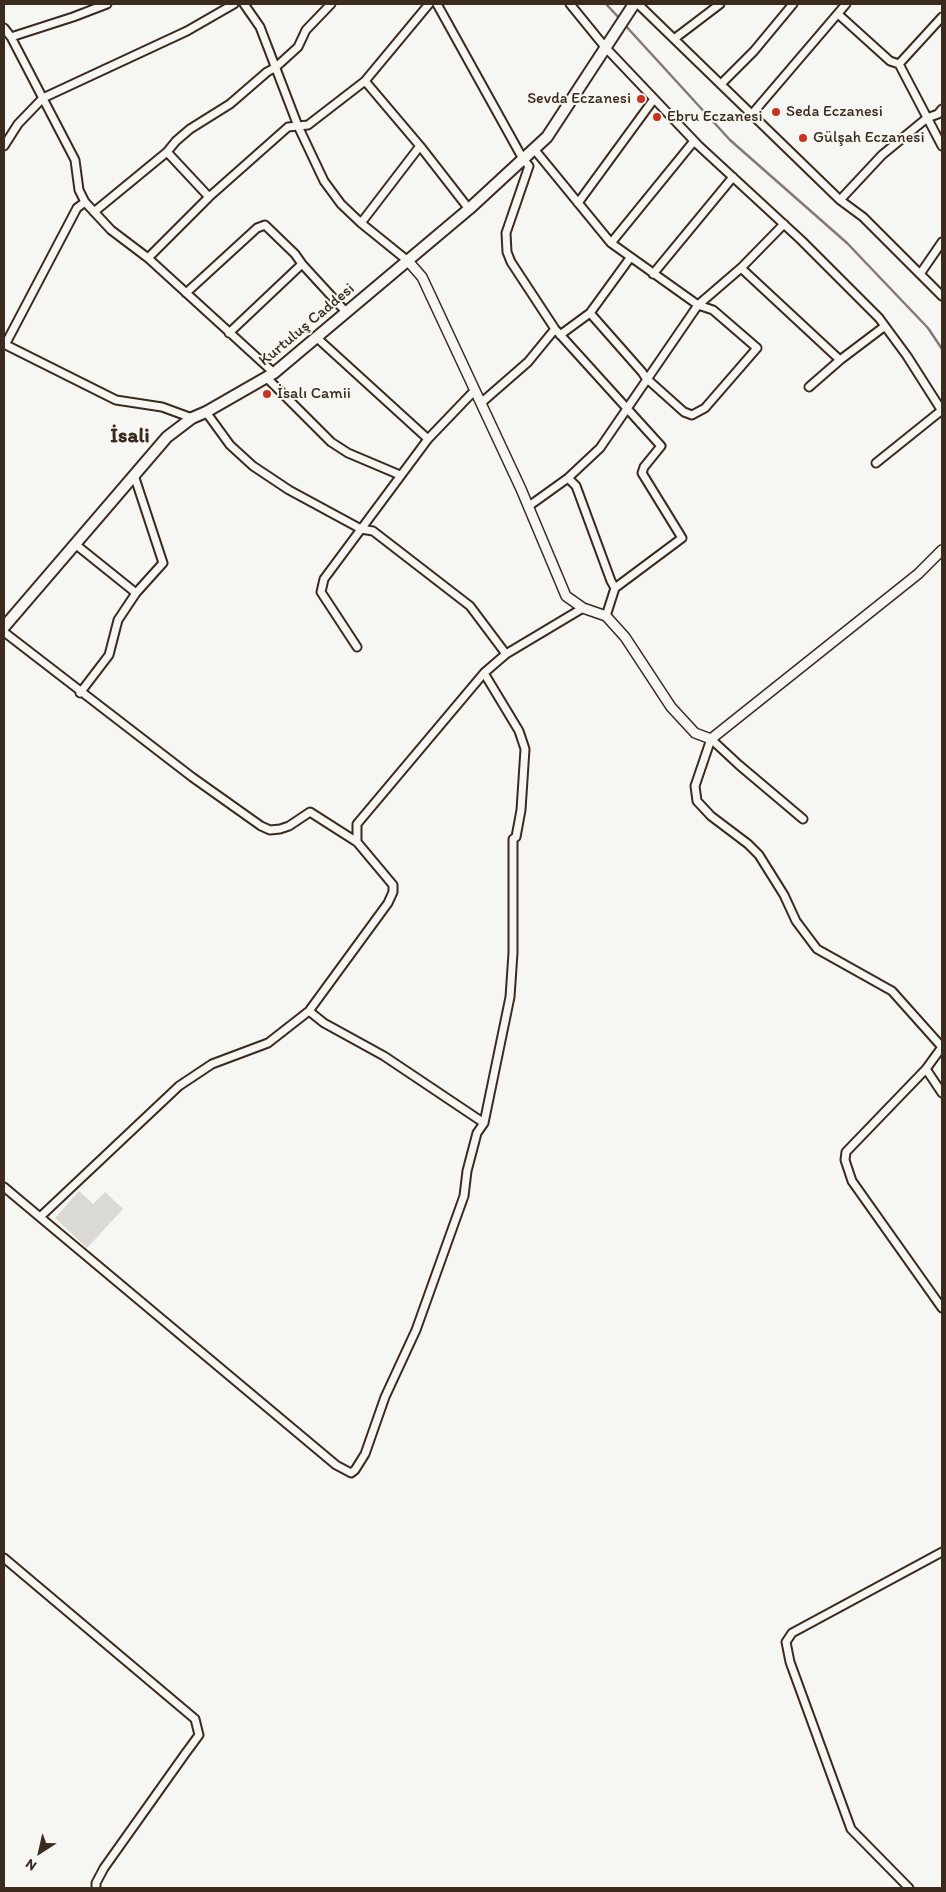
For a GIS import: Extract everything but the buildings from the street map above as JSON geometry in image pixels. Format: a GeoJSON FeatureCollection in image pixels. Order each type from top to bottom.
{"type":"FeatureCollection","features":[{"type":"Feature","properties":{"kind":"main road","name":"Kurtuluş Caddesi"},"geometry":{"type":"LineString","coordinates":[[4,627],[167,437],[192,418],[270,376],[469,209],[547,137],[634,6]]}},
{"type":"Feature","properties":{"kind":"street"},"geometry":{"type":"LineString","coordinates":[[11,37],[107,4]]}},
{"type":"Feature","properties":{"kind":"street"},"geometry":{"type":"LineString","coordinates":[[4,146],[18,124],[43,98],[187,31],[234,4]]}},
{"type":"Feature","properties":{"kind":"street"},"geometry":{"type":"LineString","coordinates":[[244,4],[260,27],[298,126],[324,180],[340,204],[408,261],[422,277],[529,506],[566,596],[583,608],[606,616],[625,638],[671,707],[696,733],[711,739],[804,819]]}},
{"type":"Feature","properties":{"kind":"street"},"geometry":{"type":"LineString","coordinates":[[94,212],[167,152],[190,129],[230,104],[267,72],[276,67],[298,47],[306,30],[331,4]]}},
{"type":"Feature","properties":{"kind":"street"},"geometry":{"type":"LineString","coordinates":[[148,258],[209,197],[288,127],[308,125],[365,81],[428,4]]}},
{"type":"Feature","properties":{"kind":"street"},"geometry":{"type":"LineString","coordinates":[[437,4],[523,159],[529,166],[506,233],[507,252],[511,262],[555,329],[661,446],[644,466],[642,474],[682,538],[615,588],[606,616]]}},
{"type":"Feature","properties":{"kind":"street"},"geometry":{"type":"LineString","coordinates":[[570,4],[605,47],[694,140],[784,224],[872,311],[885,326],[942,410],[876,463]]}},
{"type":"Feature","properties":{"kind":"street"},"geometry":{"type":"LineString","coordinates":[[674,39],[720,4]]}},
{"type":"Feature","properties":{"kind":"street"},"geometry":{"type":"LineString","coordinates":[[721,84],[754,51],[793,4]]}},
{"type":"Feature","properties":{"kind":"street"},"geometry":{"type":"LineString","coordinates":[[752,114],[846,4]]}},
{"type":"Feature","properties":{"kind":"street"},"geometry":{"type":"LineString","coordinates":[[634,6],[674,39],[942,296]]}},
{"type":"Feature","properties":{"kind":"street"},"geometry":{"type":"LineString","coordinates":[[838,14],[890,61],[899,64],[942,146]]}},
{"type":"Feature","properties":{"kind":"street"},"geometry":{"type":"LineString","coordinates":[[899,64],[942,18]]}},
{"type":"Feature","properties":{"kind":"street"},"geometry":{"type":"LineString","coordinates":[[4,28],[11,37],[75,160],[79,190],[85,202],[112,230],[148,258],[230,333],[331,442],[348,453],[400,475]]}},
{"type":"Feature","properties":{"kind":"street"},"geometry":{"type":"LineString","coordinates":[[365,81],[420,146],[469,209]]}},
{"type":"Feature","properties":{"kind":"street"},"geometry":{"type":"LineString","coordinates":[[578,203],[654,99]]}},
{"type":"Feature","properties":{"kind":"street"},"geometry":{"type":"LineString","coordinates":[[840,200],[882,155],[927,118],[938,114],[942,109]]}},
{"type":"Feature","properties":{"kind":"street"},"geometry":{"type":"LineString","coordinates":[[611,244],[694,140]]}},
{"type":"Feature","properties":{"kind":"street"},"geometry":{"type":"LineString","coordinates":[[361,223],[420,146]]}},
{"type":"Feature","properties":{"kind":"street"},"geometry":{"type":"LineString","coordinates":[[534,149],[611,244],[698,305],[713,310],[757,348],[705,408],[692,414],[684,412],[646,378],[590,314]]}},
{"type":"Feature","properties":{"kind":"street"},"geometry":{"type":"LineString","coordinates":[[167,152],[209,197]]}},
{"type":"Feature","properties":{"kind":"street"},"geometry":{"type":"LineString","coordinates":[[653,274],[733,177]]}},
{"type":"Feature","properties":{"kind":"street"},"geometry":{"type":"LineString","coordinates":[[85,202],[77,208],[5,344],[116,400],[162,407],[192,418]]}},
{"type":"Feature","properties":{"kind":"street"},"geometry":{"type":"LineString","coordinates":[[529,506],[568,478],[600,448],[646,378],[698,305],[741,268],[784,224]]}},
{"type":"Feature","properties":{"kind":"street"},"geometry":{"type":"LineString","coordinates":[[186,293],[257,228],[265,225],[295,254],[346,312]]}},
{"type":"Feature","properties":{"kind":"street"},"geometry":{"type":"LineString","coordinates":[[920,274],[942,242]]}},
{"type":"Feature","properties":{"kind":"street"},"geometry":{"type":"LineString","coordinates":[[560,335],[590,314],[630,258]]}},
{"type":"Feature","properties":{"kind":"street"},"geometry":{"type":"LineString","coordinates":[[230,333],[302,264]]}},
{"type":"Feature","properties":{"kind":"street"},"geometry":{"type":"LineString","coordinates":[[741,268],[840,360]]}},
{"type":"Feature","properties":{"kind":"street"},"geometry":{"type":"LineString","coordinates":[[809,387],[840,360],[885,326]]}},
{"type":"Feature","properties":{"kind":"street"},"geometry":{"type":"LineString","coordinates":[[481,403],[528,362],[555,329]]}},
{"type":"Feature","properties":{"kind":"street"},"geometry":{"type":"LineString","coordinates":[[316,337],[428,439]]}},
{"type":"Feature","properties":{"kind":"street"},"geometry":{"type":"LineString","coordinates":[[357,647],[321,592],[324,579],[428,439],[475,390]]}},
{"type":"Feature","properties":{"kind":"street"},"geometry":{"type":"LineString","coordinates":[[206,412],[230,445],[253,466],[289,490],[361,529],[373,532],[470,606],[506,654]]}},
{"type":"Feature","properties":{"kind":"street"},"geometry":{"type":"LineString","coordinates":[[80,692],[109,655],[118,620],[136,593],[162,564],[134,475]]}},
{"type":"Feature","properties":{"kind":"street"},"geometry":{"type":"LineString","coordinates":[[568,478],[576,486],[615,588]]}},
{"type":"Feature","properties":{"kind":"street"},"geometry":{"type":"LineString","coordinates":[[76,544],[136,593]]}},
{"type":"Feature","properties":{"kind":"street"},"geometry":{"type":"LineString","coordinates":[[942,550],[918,574],[711,739],[695,786],[697,801],[711,816],[748,844],[759,855],[784,895],[796,921],[816,949],[892,991],[942,1047],[926,1069],[846,1152],[845,1160],[852,1181],[942,1308]]}},
{"type":"Feature","properties":{"kind":"street"},"geometry":{"type":"LineString","coordinates":[[357,842],[356,824],[484,673],[506,654],[583,608]]}},
{"type":"Feature","properties":{"kind":"street"},"geometry":{"type":"LineString","coordinates":[[4,632],[192,777],[261,826],[270,830],[280,829],[289,826],[310,812],[357,842],[393,885],[393,892],[388,903],[310,1011],[268,1044],[212,1064],[179,1086],[40,1217]]}},
{"type":"Feature","properties":{"kind":"street"},"geometry":{"type":"LineString","coordinates":[[4,1188],[336,1465],[351,1473],[355,1470],[365,1454],[385,1397],[416,1330],[464,1196],[467,1171],[477,1133],[484,1123],[510,997],[513,952],[513,839],[516,837],[522,810],[525,750],[520,731],[484,673]]}},
{"type":"Feature","properties":{"kind":"street"},"geometry":{"type":"LineString","coordinates":[[310,1011],[324,1023],[384,1056],[484,1123]]}},
{"type":"Feature","properties":{"kind":"street"},"geometry":{"type":"LineString","coordinates":[[926,1069],[942,1092]]}},
{"type":"Feature","properties":{"kind":"street"},"geometry":{"type":"LineString","coordinates":[[909,1888],[852,1829],[790,1662],[786,1642],[792,1632],[942,1552]]}},
{"type":"Feature","properties":{"kind":"street"},"geometry":{"type":"LineString","coordinates":[[4,1558],[194,1719],[199,1736],[104,1868],[96,1882],[96,1888]]}},
{"type":"Feature","properties":{"kind":"shaded area"},"geometry":{"type":"Polygon","coordinates":[[[79,1191],[93,1204],[105,1192],[123,1209],[87,1248],[55,1218],[79,1191]]]}},
{"type":"Feature","properties":{"kind":"waterway"},"geometry":{"type":"LineString","coordinates":[[606,4],[621,20]]}},
{"type":"Feature","properties":{"kind":"waterway"},"geometry":{"type":"LineString","coordinates":[[624,24],[730,140],[847,243],[928,328],[942,349]]}},
{"type":"Feature","properties":{"kind":"place","name":"Sevda Eczanesi"},"geometry":{"type":"Point","coordinates":[641,99]}},
{"type":"Feature","properties":{"kind":"place","name":"Seda Eczanesi"},"geometry":{"type":"Point","coordinates":[776,112]}},
{"type":"Feature","properties":{"kind":"place","name":"Ebru Eczanesi"},"geometry":{"type":"Point","coordinates":[657,117]}},
{"type":"Feature","properties":{"kind":"place","name":"Gülşah Eczanesi"},"geometry":{"type":"Point","coordinates":[803,138]}},
{"type":"Feature","properties":{"kind":"place","name":"İsalı Camii"},"geometry":{"type":"Point","coordinates":[267,394]}},
{"type":"Feature","properties":{"kind":"district","name":"İsali"},"geometry":{"type":"Point","coordinates":[130,437]}}]}
